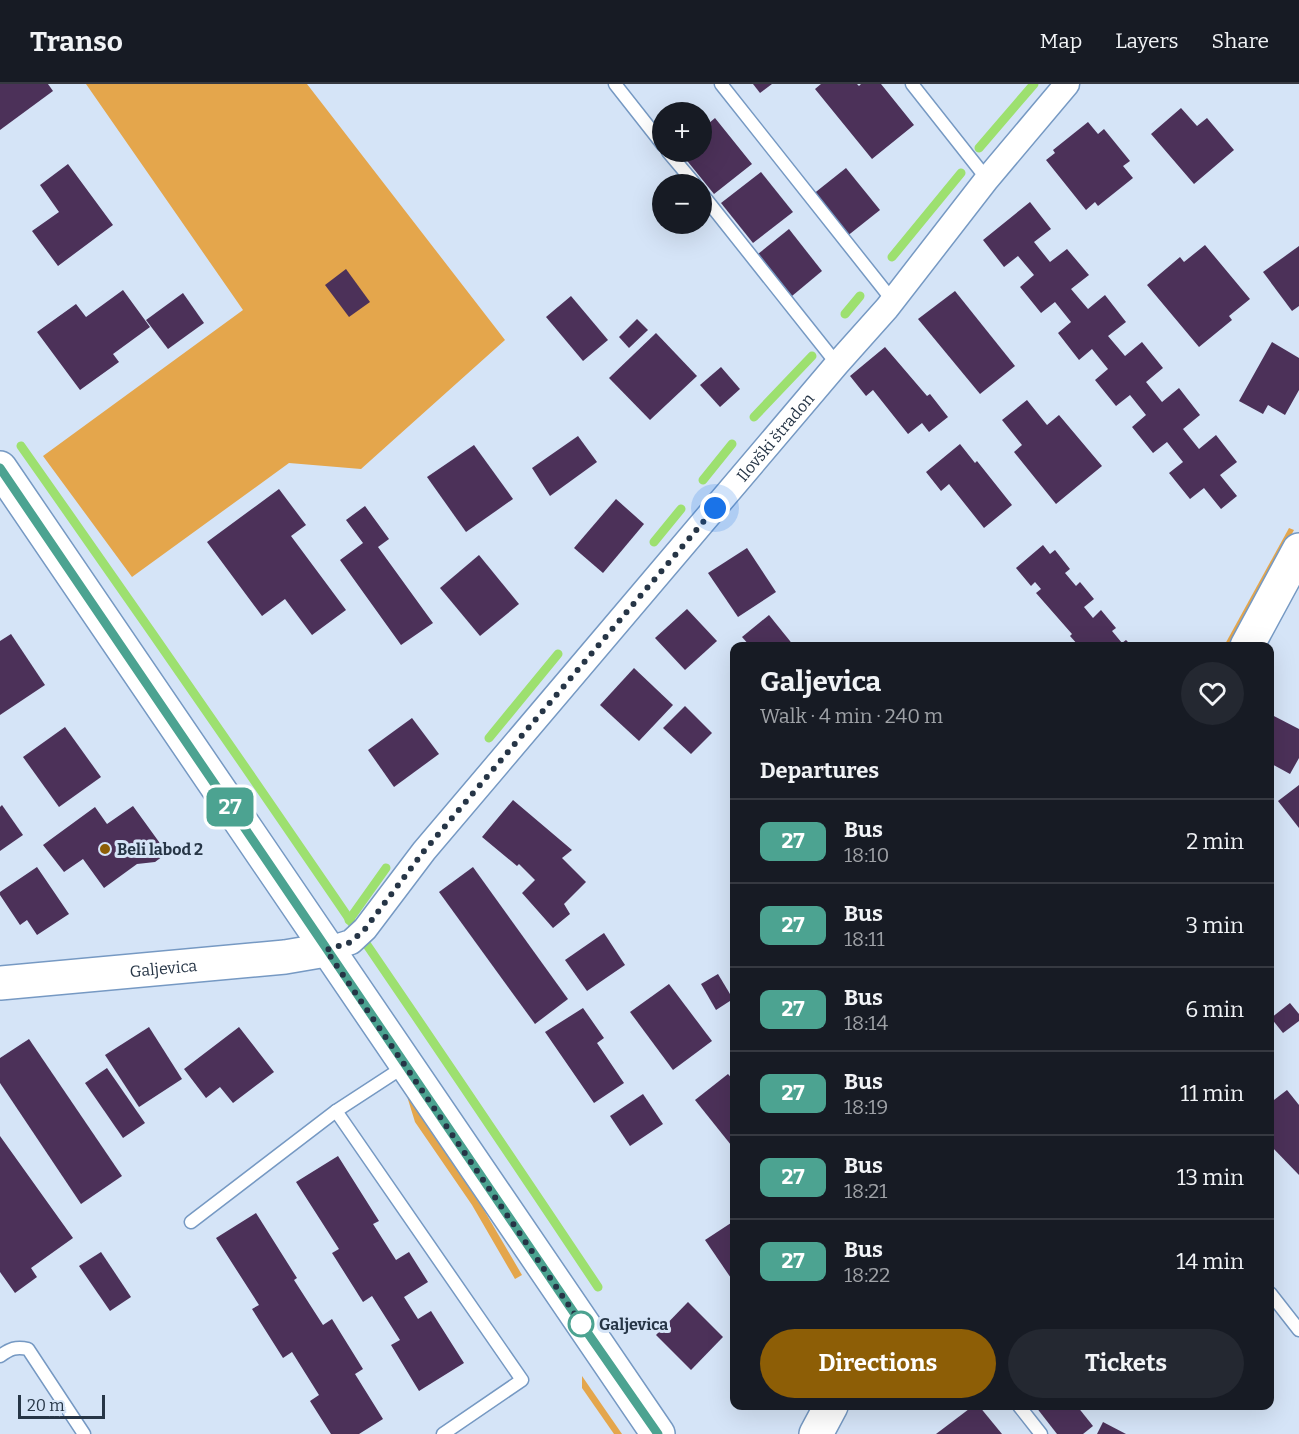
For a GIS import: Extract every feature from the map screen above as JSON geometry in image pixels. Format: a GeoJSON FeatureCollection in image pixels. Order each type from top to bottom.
{"type":"FeatureCollection","features":[{"type":"Feature","properties":{"kind":"main road"},"geometry":{"type":"LineString","coordinates":[[0,468],[348,940],[406,1065],[658,1434]]}},
{"type":"Feature","properties":{"kind":"main road"},"geometry":{"type":"LineString","coordinates":[[1248,642],[1299,550]]}},
{"type":"Feature","properties":{"kind":"main road","name":"Galjevica"},"geometry":{"type":"LineString","coordinates":[[0,983],[285,957],[348,940]]}},
{"type":"Feature","properties":{"kind":"main road"},"geometry":{"type":"LineString","coordinates":[[816,1434],[829,1410]]}},
{"type":"Feature","properties":{"kind":"street","name":"Ilovški štradon"},"geometry":{"type":"LineString","coordinates":[[348,940],[893,301],[987,179],[1066,84]]}},
{"type":"Feature","properties":{"kind":"lane"},"geometry":{"type":"LineString","coordinates":[[615,84],[652,131]]}},
{"type":"Feature","properties":{"kind":"lane"},"geometry":{"type":"LineString","coordinates":[[721,84],[893,301]]}},
{"type":"Feature","properties":{"kind":"lane"},"geometry":{"type":"LineString","coordinates":[[912,84],[987,179]]}},
{"type":"Feature","properties":{"kind":"lane"},"geometry":{"type":"LineString","coordinates":[[676,162],[687,174]]}},
{"type":"Feature","properties":{"kind":"lane"},"geometry":{"type":"LineString","coordinates":[[712,207],[837,364]]}},
{"type":"Feature","properties":{"kind":"lane"},"geometry":{"type":"LineString","coordinates":[[190,1222],[336,1111],[406,1065]]}},
{"type":"Feature","properties":{"kind":"lane"},"geometry":{"type":"LineString","coordinates":[[336,1111],[522,1380],[443,1434]]}},
{"type":"Feature","properties":{"kind":"lane"},"geometry":{"type":"LineString","coordinates":[[1274,1298],[1299,1330]]}},
{"type":"Feature","properties":{"kind":"lane"},"geometry":{"type":"LineString","coordinates":[[0,1356],[9,1349],[18,1347],[28,1349],[84,1434]]}},
{"type":"Feature","properties":{"kind":"lane"},"geometry":{"type":"LineString","coordinates":[[1022,1410],[1041,1434]]}},
{"type":"Feature","properties":{"kind":"shaded area"},"geometry":{"type":"Polygon","coordinates":[[[86,84],[307,84],[505,340],[361,469],[289,463],[132,577],[43,456],[243,310],[86,84]]]}},
{"type":"Feature","properties":{"kind":"shaded area"},"geometry":{"type":"Polygon","coordinates":[[[1289,528],[1294,530],[1232,642],[1226,642],[1289,528]]]}},
{"type":"Feature","properties":{"kind":"shaded area"},"geometry":{"type":"Polygon","coordinates":[[[406,1093],[481,1205],[522,1275],[515,1279],[472,1205],[415,1122],[406,1093]]]}},
{"type":"Feature","properties":{"kind":"shaded area"},"geometry":{"type":"Polygon","coordinates":[[[582,1376],[622,1434],[614,1434],[582,1388],[582,1376]]]}},
{"type":"Feature","properties":{"kind":"building"},"geometry":{"type":"Polygon","coordinates":[[[0,84],[48,84],[53,91],[0,130],[0,84]]]}},
{"type":"Feature","properties":{"kind":"building"},"geometry":{"type":"Polygon","coordinates":[[[753,84],[772,84],[760,93],[753,84]]]}},
{"type":"Feature","properties":{"kind":"building"},"geometry":{"type":"Polygon","coordinates":[[[821,84],[857,84],[859,86],[861,84],[881,84],[914,125],[872,159],[815,89],[821,84]]]}},
{"type":"Feature","properties":{"kind":"building"},"geometry":{"type":"Polygon","coordinates":[[[1181,108],[1197,126],[1207,118],[1234,150],[1194,184],[1151,134],[1181,108]]]}},
{"type":"Feature","properties":{"kind":"building"},"geometry":{"type":"Polygon","coordinates":[[[715,118],[752,164],[714,194],[712,174],[698,174],[688,162],[712,162],[712,121],[715,118]]]}},
{"type":"Feature","properties":{"kind":"building"},"geometry":{"type":"Polygon","coordinates":[[[1088,122],[1098,134],[1104,129],[1130,161],[1123,166],[1133,178],[1098,206],[1095,202],[1086,210],[1046,160],[1055,153],[1053,150],[1088,122]]]}},
{"type":"Feature","properties":{"kind":"building"},"geometry":{"type":"Polygon","coordinates":[[[68,164],[113,225],[58,266],[32,231],[59,212],[40,185],[68,164]]]}},
{"type":"Feature","properties":{"kind":"building"},"geometry":{"type":"Polygon","coordinates":[[[846,168],[880,210],[846,237],[812,195],[846,168]]]}},
{"type":"Feature","properties":{"kind":"building"},"geometry":{"type":"Polygon","coordinates":[[[761,172],[793,212],[753,243],[721,203],[761,172]]]}},
{"type":"Feature","properties":{"kind":"building"},"geometry":{"type":"Polygon","coordinates":[[[1030,202],[1051,229],[1034,242],[1050,262],[1067,249],[1089,275],[1071,289],[1088,309],[1105,295],[1126,322],[1108,336],[1125,356],[1142,342],[1163,368],[1146,382],[1162,402],[1179,388],[1200,415],[1183,429],[1199,449],[1216,435],[1237,462],[1220,475],[1237,496],[1221,509],[1204,488],[1190,499],[1169,473],[1183,462],[1167,442],[1153,453],[1132,427],[1146,415],[1130,395],[1116,406],[1095,380],[1108,369],[1092,349],[1079,360],[1058,333],[1071,322],[1055,302],[1041,313],[1020,287],[1034,275],[1018,256],[1004,267],[983,240],[1030,202]]]}},
{"type":"Feature","properties":{"kind":"building"},"geometry":{"type":"Polygon","coordinates":[[[789,229],[822,271],[792,296],[758,254],[789,229]]]}},
{"type":"Feature","properties":{"kind":"building"},"geometry":{"type":"Polygon","coordinates":[[[1205,245],[1250,299],[1229,316],[1232,320],[1199,347],[1147,285],[1180,257],[1184,262],[1205,245]]]}},
{"type":"Feature","properties":{"kind":"building"},"geometry":{"type":"Polygon","coordinates":[[[1299,246],[1299,306],[1292,311],[1263,272],[1299,246]]]}},
{"type":"Feature","properties":{"kind":"building"},"geometry":{"type":"Polygon","coordinates":[[[346,269],[370,302],[349,317],[325,285],[346,269]]]}},
{"type":"Feature","properties":{"kind":"building"},"geometry":{"type":"Polygon","coordinates":[[[123,290],[150,327],[113,354],[119,362],[80,390],[37,332],[76,304],[86,317],[123,290]]]}},
{"type":"Feature","properties":{"kind":"building"},"geometry":{"type":"Polygon","coordinates":[[[955,291],[1015,366],[980,394],[918,319],[955,291]]]}},
{"type":"Feature","properties":{"kind":"building"},"geometry":{"type":"Polygon","coordinates":[[[183,293],[204,323],[168,349],[146,320],[183,293]]]}},
{"type":"Feature","properties":{"kind":"building"},"geometry":{"type":"Polygon","coordinates":[[[571,296],[608,340],[583,361],[546,317],[571,296]]]}},
{"type":"Feature","properties":{"kind":"building"},"geometry":{"type":"Polygon","coordinates":[[[637,319],[648,330],[629,348],[619,337],[637,319]]]}},
{"type":"Feature","properties":{"kind":"building"},"geometry":{"type":"Polygon","coordinates":[[[656,333],[697,376],[650,420],[609,378],[656,333]]]}},
{"type":"Feature","properties":{"kind":"building"},"geometry":{"type":"Polygon","coordinates":[[[1272,342],[1299,358],[1299,390],[1285,415],[1268,405],[1263,414],[1239,401],[1272,342]]]}},
{"type":"Feature","properties":{"kind":"building"},"geometry":{"type":"Polygon","coordinates":[[[885,347],[927,396],[930,394],[948,417],[929,432],[922,423],[908,434],[873,390],[866,396],[850,376],[885,347]]]}},
{"type":"Feature","properties":{"kind":"building"},"geometry":{"type":"Polygon","coordinates":[[[721,367],[740,389],[720,407],[700,385],[721,367]]]}},
{"type":"Feature","properties":{"kind":"building"},"geometry":{"type":"Polygon","coordinates":[[[1027,400],[1047,425],[1059,415],[1102,466],[1056,504],[1014,452],[1022,445],[1002,420],[1027,400]]]}},
{"type":"Feature","properties":{"kind":"building"},"geometry":{"type":"Polygon","coordinates":[[[578,436],[597,462],[550,496],[532,468],[578,436]]]}},
{"type":"Feature","properties":{"kind":"building"},"geometry":{"type":"Polygon","coordinates":[[[960,444],[975,463],[977,461],[1012,505],[984,528],[949,484],[941,491],[926,472],[960,444]]]}},
{"type":"Feature","properties":{"kind":"building"},"geometry":{"type":"Polygon","coordinates":[[[474,445],[513,499],[466,532],[427,477],[474,445]]]}},
{"type":"Feature","properties":{"kind":"building"},"geometry":{"type":"Polygon","coordinates":[[[279,489],[306,525],[291,536],[346,610],[312,635],[285,599],[262,616],[207,542],[279,489]]]}},
{"type":"Feature","properties":{"kind":"building"},"geometry":{"type":"Polygon","coordinates":[[[616,499],[644,524],[603,573],[574,548],[616,499]]]}},
{"type":"Feature","properties":{"kind":"building"},"geometry":{"type":"Polygon","coordinates":[[[365,506],[389,539],[378,547],[433,623],[401,645],[340,560],[363,543],[346,520],[365,506]]]}},
{"type":"Feature","properties":{"kind":"building"},"geometry":{"type":"Polygon","coordinates":[[[1043,545],[1050,554],[1055,550],[1070,569],[1065,573],[1076,586],[1080,582],[1094,599],[1084,607],[1093,618],[1101,610],[1116,628],[1112,631],[1121,642],[1075,642],[1070,636],[1072,634],[1036,593],[1041,589],[1035,582],[1031,586],[1016,568],[1043,545]]]}},
{"type":"Feature","properties":{"kind":"building"},"geometry":{"type":"Polygon","coordinates":[[[747,548],[776,592],[738,617],[708,573],[747,548]]]}},
{"type":"Feature","properties":{"kind":"building"},"geometry":{"type":"Polygon","coordinates":[[[479,555],[519,604],[480,636],[440,588],[479,555]]]}},
{"type":"Feature","properties":{"kind":"building"},"geometry":{"type":"Polygon","coordinates":[[[687,609],[717,641],[685,670],[655,638],[687,609]]]}},
{"type":"Feature","properties":{"kind":"building"},"geometry":{"type":"Polygon","coordinates":[[[769,615],[791,642],[746,642],[742,637],[769,615]]]}},
{"type":"Feature","properties":{"kind":"building"},"geometry":{"type":"Polygon","coordinates":[[[11,634],[45,685],[0,715],[0,641],[11,634]]]}},
{"type":"Feature","properties":{"kind":"building"},"geometry":{"type":"Polygon","coordinates":[[[634,668],[673,705],[639,741],[600,705],[634,668]]]}},
{"type":"Feature","properties":{"kind":"building"},"geometry":{"type":"Polygon","coordinates":[[[685,706],[712,733],[691,754],[663,728],[685,706]]]}},
{"type":"Feature","properties":{"kind":"building"},"geometry":{"type":"Polygon","coordinates":[[[1274,716],[1299,729],[1299,758],[1290,774],[1274,765],[1274,716]]]}},
{"type":"Feature","properties":{"kind":"building"},"geometry":{"type":"Polygon","coordinates":[[[412,718],[439,754],[394,787],[368,750],[412,718]]]}},
{"type":"Feature","properties":{"kind":"building"},"geometry":{"type":"Polygon","coordinates":[[[65,727],[101,777],[59,807],[23,757],[65,727]]]}},
{"type":"Feature","properties":{"kind":"building"},"geometry":{"type":"Polygon","coordinates":[[[1299,785],[1299,828],[1278,801],[1299,785]]]}},
{"type":"Feature","properties":{"kind":"building"},"geometry":{"type":"Polygon","coordinates":[[[513,800],[572,850],[562,858],[586,882],[564,904],[570,914],[553,928],[522,893],[535,880],[519,864],[517,866],[482,837],[513,800]]]}},
{"type":"Feature","properties":{"kind":"building"},"geometry":{"type":"Polygon","coordinates":[[[2,805],[23,835],[0,851],[0,807],[2,805]]]}},
{"type":"Feature","properties":{"kind":"building","name":"Beli labod 2"},"geometry":{"type":"Polygon","coordinates":[[[133,806],[167,853],[155,862],[137,864],[104,888],[83,859],[64,872],[43,845],[95,807],[107,824],[133,806]]]}},
{"type":"Feature","properties":{"kind":"building"},"geometry":{"type":"Polygon","coordinates":[[[37,867],[69,914],[37,935],[27,920],[20,925],[0,892],[37,867]]]}},
{"type":"Feature","properties":{"kind":"building"},"geometry":{"type":"Polygon","coordinates":[[[473,867],[568,999],[535,1024],[439,892],[473,867]]]}},
{"type":"Feature","properties":{"kind":"building"},"geometry":{"type":"Polygon","coordinates":[[[604,933],[625,965],[587,991],[565,960],[604,933]]]}},
{"type":"Feature","properties":{"kind":"building"},"geometry":{"type":"Polygon","coordinates":[[[718,974],[730,994],[730,1001],[716,1010],[701,984],[718,974]]]}},
{"type":"Feature","properties":{"kind":"building"},"geometry":{"type":"Polygon","coordinates":[[[669,984],[712,1041],[673,1070],[630,1012],[669,984]]]}},
{"type":"Feature","properties":{"kind":"building"},"geometry":{"type":"Polygon","coordinates":[[[1290,1003],[1299,1014],[1299,1021],[1283,1033],[1274,1022],[1274,1016],[1290,1003]]]}},
{"type":"Feature","properties":{"kind":"building"},"geometry":{"type":"Polygon","coordinates":[[[583,1008],[604,1038],[597,1043],[624,1083],[594,1103],[545,1032],[583,1008]]]}},
{"type":"Feature","properties":{"kind":"building"},"geometry":{"type":"Polygon","coordinates":[[[149,1027],[182,1079],[139,1107],[105,1055],[149,1027]]]}},
{"type":"Feature","properties":{"kind":"building"},"geometry":{"type":"Polygon","coordinates":[[[239,1027],[274,1072],[233,1103],[220,1087],[206,1098],[184,1069],[239,1027]]]}},
{"type":"Feature","properties":{"kind":"building"},"geometry":{"type":"Polygon","coordinates":[[[29,1039],[122,1176],[81,1204],[0,1083],[0,1058],[29,1039]]]}},
{"type":"Feature","properties":{"kind":"building"},"geometry":{"type":"Polygon","coordinates":[[[107,1068],[145,1123],[123,1138],[85,1083],[107,1068]]]}},
{"type":"Feature","properties":{"kind":"building"},"geometry":{"type":"Polygon","coordinates":[[[728,1074],[730,1076],[730,1144],[695,1100],[728,1074]]]}},
{"type":"Feature","properties":{"kind":"building"},"geometry":{"type":"Polygon","coordinates":[[[1287,1090],[1299,1105],[1299,1175],[1274,1149],[1274,1100],[1287,1090]]]}},
{"type":"Feature","properties":{"kind":"building"},"geometry":{"type":"Polygon","coordinates":[[[643,1094],[663,1124],[630,1146],[610,1116],[643,1094]]]}},
{"type":"Feature","properties":{"kind":"building"},"geometry":{"type":"Polygon","coordinates":[[[0,1136],[73,1238],[31,1268],[37,1277],[15,1293],[0,1272],[0,1136]]]}},
{"type":"Feature","properties":{"kind":"building"},"geometry":{"type":"Polygon","coordinates":[[[338,1156],[379,1221],[373,1224],[396,1260],[409,1252],[428,1282],[404,1297],[418,1319],[431,1311],[464,1363],[419,1391],[391,1345],[400,1340],[372,1296],[363,1302],[332,1253],[339,1249],[296,1182],[338,1156]]]}},
{"type":"Feature","properties":{"kind":"building"},"geometry":{"type":"Polygon","coordinates":[[[256,1213],[297,1278],[294,1280],[323,1325],[332,1319],[363,1369],[355,1374],[383,1419],[359,1434],[331,1434],[310,1401],[319,1395],[292,1352],[283,1358],[252,1309],[259,1305],[216,1238],[256,1213]]]}},
{"type":"Feature","properties":{"kind":"building"},"geometry":{"type":"Polygon","coordinates":[[[730,1224],[730,1277],[705,1240],[730,1224]]]}},
{"type":"Feature","properties":{"kind":"building"},"geometry":{"type":"Polygon","coordinates":[[[101,1252],[131,1297],[110,1311],[79,1266],[101,1252]]]}},
{"type":"Feature","properties":{"kind":"building"},"geometry":{"type":"Polygon","coordinates":[[[688,1302],[723,1337],[691,1370],[656,1335],[688,1302]]]}},
{"type":"Feature","properties":{"kind":"building"},"geometry":{"type":"Polygon","coordinates":[[[968,1410],[982,1410],[1002,1434],[936,1434],[968,1410]]]}},
{"type":"Feature","properties":{"kind":"building"},"geometry":{"type":"Polygon","coordinates":[[[1038,1410],[1080,1410],[1093,1426],[1083,1434],[1057,1434],[1038,1410]]]}},
{"type":"Feature","properties":{"kind":"building"},"geometry":{"type":"Polygon","coordinates":[[[1103,1422],[1126,1434],[1097,1434],[1103,1422]]]}},
{"type":"Feature","properties":{"kind":"waterway"},"geometry":{"type":"LineString","coordinates":[[979,148],[1034,84]]}},
{"type":"Feature","properties":{"kind":"waterway"},"geometry":{"type":"LineString","coordinates":[[892,257],[961,173]]}},
{"type":"Feature","properties":{"kind":"waterway"},"geometry":{"type":"LineString","coordinates":[[845,314],[860,296]]}},
{"type":"Feature","properties":{"kind":"waterway"},"geometry":{"type":"LineString","coordinates":[[754,417],[812,356]]}},
{"type":"Feature","properties":{"kind":"waterway"},"geometry":{"type":"LineString","coordinates":[[703,480],[732,444]]}},
{"type":"Feature","properties":{"kind":"waterway"},"geometry":{"type":"LineString","coordinates":[[21,446],[312,865],[598,1287]]}},
{"type":"Feature","properties":{"kind":"waterway"},"geometry":{"type":"LineString","coordinates":[[654,542],[681,509]]}},
{"type":"Feature","properties":{"kind":"waterway"},"geometry":{"type":"LineString","coordinates":[[489,738],[558,654]]}},
{"type":"Feature","properties":{"kind":"waterway"},"geometry":{"type":"LineString","coordinates":[[349,920],[386,868]]}},
{"type":"Feature","properties":{"kind":"bus line","name":"27"},"geometry":{"type":"LineString","coordinates":[[0,468],[658,1434]]}},
{"type":"Feature","properties":{"kind":"place","name":"Beli labod 2"},"geometry":{"type":"Point","coordinates":[105,849]}},
{"type":"Feature","properties":{"kind":"place","name":"Galjevica"},"geometry":{"type":"Point","coordinates":[581,1324]}},
{"type":"Feature","properties":{"kind":"route"},"geometry":{"type":"LineString","coordinates":[[581,1324],[587,1332],[326,950],[351,942],[365,929],[424,851],[715,508]]}}]}
